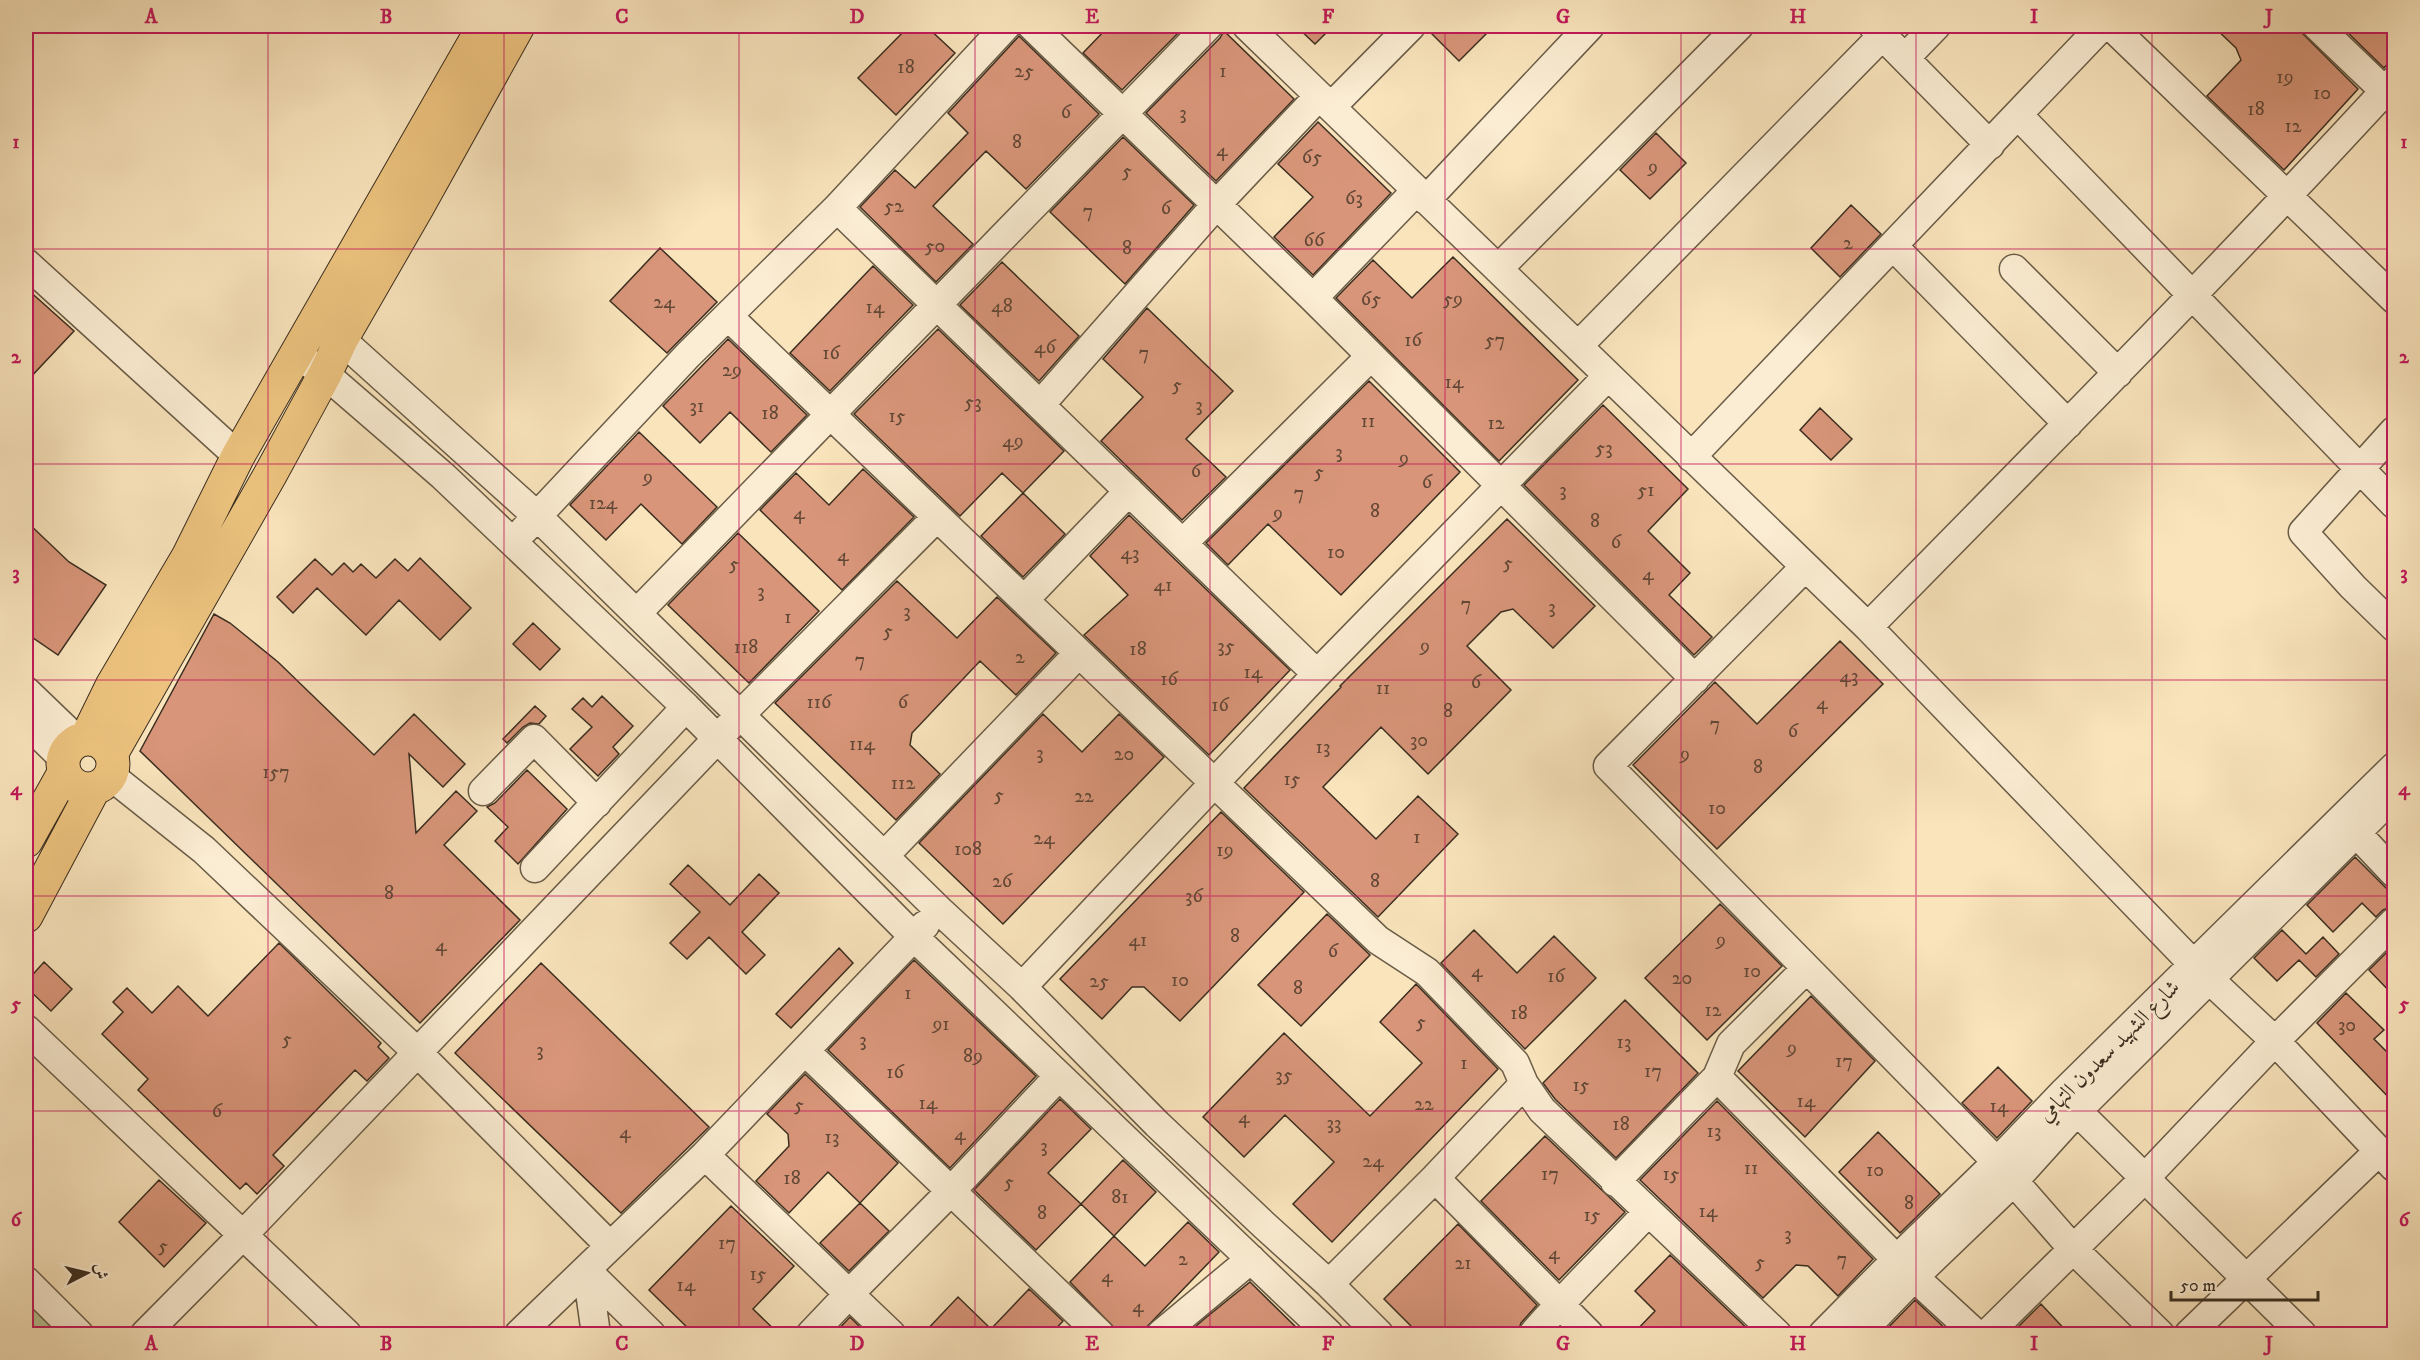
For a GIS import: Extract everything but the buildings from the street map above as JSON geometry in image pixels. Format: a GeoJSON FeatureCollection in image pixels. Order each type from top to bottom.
{"type":"FeatureCollection","features":[{"type":"Feature","properties":{"kind":"main road"},"geometry":{"type":"LineString","coordinates":[[26,916],[87,762],[112,686],[188,557],[238,456],[298,355],[330,329],[418,206],[518,26]]}},
{"type":"Feature","properties":{"kind":"main road"},"geometry":{"type":"LineString","coordinates":[[26,841],[87,762],[325,374],[330,329],[481,27]]}},
{"type":"Feature","properties":{"kind":"street"},"geometry":{"type":"LineString","coordinates":[[512,542],[688,355],[837,208],[1006,26]]}},
{"type":"Feature","properties":{"kind":"street"},"geometry":{"type":"LineString","coordinates":[[1032,26],[1313,298],[1695,679]]}},
{"type":"Feature","properties":{"kind":"street"},"geometry":{"type":"LineString","coordinates":[[637,613],[1208,26]]}},
{"type":"Feature","properties":{"kind":"street"},"geometry":{"type":"LineString","coordinates":[[1247,26],[1868,627],[2201,972],[2275,1041],[2387,1159],[2249,1279],[2189,1335]]}},
{"type":"Feature","properties":{"kind":"street"},"geometry":{"type":"LineString","coordinates":[[1040,405],[1216,205],[1325,101],[1412,26]]}},
{"type":"Feature","properties":{"kind":"street"},"geometry":{"type":"LineString","coordinates":[[1313,298],[1421,195],[1590,26]]}},
{"type":"Feature","properties":{"kind":"street"},"geometry":{"type":"LineString","coordinates":[[1498,269],[1739,26]]}},
{"type":"Feature","properties":{"kind":"street"},"geometry":{"type":"LineString","coordinates":[[1906,57],[1936,26]]}},
{"type":"Feature","properties":{"kind":"street"},"geometry":{"type":"LineString","coordinates":[[1868,627],[2193,297],[2286,195],[2391,91],[2317,26]]}},
{"type":"Feature","properties":{"kind":"street"},"geometry":{"type":"LineString","coordinates":[[1691,456],[1990,145],[2097,28],[2286,195],[2394,299]]}},
{"type":"Feature","properties":{"kind":"street"},"geometry":{"type":"LineString","coordinates":[[1578,346],[1878,30],[1990,145]]}},
{"type":"Feature","properties":{"kind":"street"},"geometry":{"type":"LineString","coordinates":[[2018,115],[2394,504]]}},
{"type":"Feature","properties":{"kind":"street"},"geometry":{"type":"LineString","coordinates":[[837,208],[1317,674]]}},
{"type":"Feature","properties":{"kind":"street"},"geometry":{"type":"LineString","coordinates":[[1893,246],[2068,424]]}},
{"type":"Feature","properties":{"kind":"street"},"geometry":{"type":"LineString","coordinates":[[26,263],[238,456]]}},
{"type":"Feature","properties":{"kind":"street"},"geometry":{"type":"LineString","coordinates":[[2014,269],[2118,373]]}},
{"type":"Feature","properties":{"kind":"street"},"geometry":{"type":"LineString","coordinates":[[729,316],[1378,940],[1427,972],[1515,1063],[1524,1084],[1542,1110],[1777,1335]]}},
{"type":"Feature","properties":{"kind":"street"},"geometry":{"type":"LineString","coordinates":[[330,329],[537,516],[939,910],[1022,987],[1157,1124],[1329,1284],[1379,1335]]}},
{"type":"Feature","properties":{"kind":"street"},"geometry":{"type":"LineString","coordinates":[[298,355],[325,374],[443,476],[718,738],[914,938],[1329,1335]]}},
{"type":"Feature","properties":{"kind":"street"},"geometry":{"type":"LineString","coordinates":[[1183,543],[1370,357]]}},
{"type":"Feature","properties":{"kind":"street"},"geometry":{"type":"LineString","coordinates":[[1022,987],[1317,674],[1608,376]]}},
{"type":"Feature","properties":{"kind":"street"},"geometry":{"type":"LineString","coordinates":[[2394,431],[2303,532],[2353,587],[2394,627]]}},
{"type":"Feature","properties":{"kind":"street"},"geometry":{"type":"LineString","coordinates":[[1024,600],[1129,491]]}},
{"type":"Feature","properties":{"kind":"street"},"geometry":{"type":"LineString","coordinates":[[145,1335],[741,714],[937,517]]}},
{"type":"Feature","properties":{"kind":"street"},"geometry":{"type":"LineString","coordinates":[[1805,567],[1608,766],[1806,969],[1836,996],[2005,1172],[2073,1249],[2160,1335]]}},
{"type":"Feature","properties":{"kind":"street"},"geometry":{"type":"LineString","coordinates":[[884,856],[1079,653]]}},
{"type":"Feature","properties":{"kind":"street"},"geometry":{"type":"LineString","coordinates":[[26,691],[87,762]]}},
{"type":"Feature","properties":{"kind":"street"},"geometry":{"type":"LineString","coordinates":[[535,867],[686,707]]}},
{"type":"Feature","properties":{"kind":"street"},"geometry":{"type":"LineString","coordinates":[[26,722],[87,762],[204,850],[417,1052],[610,1246]]}},
{"type":"Feature","properties":{"kind":"street"},"geometry":{"type":"LineString","coordinates":[[483,791],[534,739],[597,803]]}},
{"type":"Feature","properties":{"kind":"street","name":"شارع الشهيد سعدون التهامي"},"geometry":{"type":"LineString","coordinates":[[2005,1172],[2064,1092],[2201,972],[2349,826],[2394,767]]}},
{"type":"Feature","properties":{"kind":"street","name":"شارع الشهيد سعدون التهامي"},"geometry":{"type":"LineString","coordinates":[[2349,826],[2394,795]]}},
{"type":"Feature","properties":{"kind":"street"},"geometry":{"type":"LineString","coordinates":[[2349,826],[2394,873]]}},
{"type":"Feature","properties":{"kind":"street"},"geometry":{"type":"LineString","coordinates":[[519,1335],[705,1155],[939,910]]}},
{"type":"Feature","properties":{"kind":"street"},"geometry":{"type":"LineString","coordinates":[[1987,1335],[2144,1179],[2275,1041],[2394,922]]}},
{"type":"Feature","properties":{"kind":"street"},"geometry":{"type":"LineString","coordinates":[[1615,1182],[1717,1077],[1731,1044],[1806,969]]}},
{"type":"Feature","properties":{"kind":"street","name":"شارع الشهيد سعدون التهامي"},"geometry":{"type":"LineString","coordinates":[[1823,1335],[1905,1268],[2005,1172],[2077,1111],[2201,972]]}},
{"type":"Feature","properties":{"kind":"street"},"geometry":{"type":"LineString","coordinates":[[26,1029],[347,1335]]}},
{"type":"Feature","properties":{"kind":"street"},"geometry":{"type":"LineString","coordinates":[[805,1051],[1100,1335]]}},
{"type":"Feature","properties":{"kind":"street"},"geometry":{"type":"LineString","coordinates":[[811,1335],[1059,1076]]}},
{"type":"Feature","properties":{"kind":"street"},"geometry":{"type":"LineString","coordinates":[[1717,1077],[1905,1268],[1976,1335]]}},
{"type":"Feature","properties":{"kind":"street"},"geometry":{"type":"LineString","coordinates":[[1329,1284],[1435,1178],[1524,1084]]}},
{"type":"Feature","properties":{"kind":"street"},"geometry":{"type":"LineString","coordinates":[[2077,1111],[2144,1179],[2249,1279],[2302,1335]]}},
{"type":"Feature","properties":{"kind":"street"},"geometry":{"type":"LineString","coordinates":[[705,1155],[891,1335]]}},
{"type":"Feature","properties":{"kind":"street"},"geometry":{"type":"LineString","coordinates":[[1435,1178],[1589,1335]]}},
{"type":"Feature","properties":{"kind":"street"},"geometry":{"type":"LineString","coordinates":[[1533,1335],[1558,1305],[1648,1212]]}},
{"type":"Feature","properties":{"kind":"street"},"geometry":{"type":"LineString","coordinates":[[1161,1335],[1251,1259]]}},
{"type":"Feature","properties":{"kind":"street","name":"شارع الشهيد سعدون التهامي"},"geometry":{"type":"LineString","coordinates":[[1859,1335],[1905,1268]]}},
{"type":"Feature","properties":{"kind":"street"},"geometry":{"type":"LineString","coordinates":[[587,1270],[596,1335]]}},
{"type":"Feature","properties":{"kind":"street"},"geometry":{"type":"LineString","coordinates":[[587,1270],[651,1335]]}},
{"type":"Feature","properties":{"kind":"street"},"geometry":{"type":"LineString","coordinates":[[26,1281],[78,1335]]}},
{"type":"Feature","properties":{"kind":"green space"},"geometry":{"type":"Polygon","coordinates":[[[26,1294],[68,1334],[26,1334],[26,1294]]]}}]}
